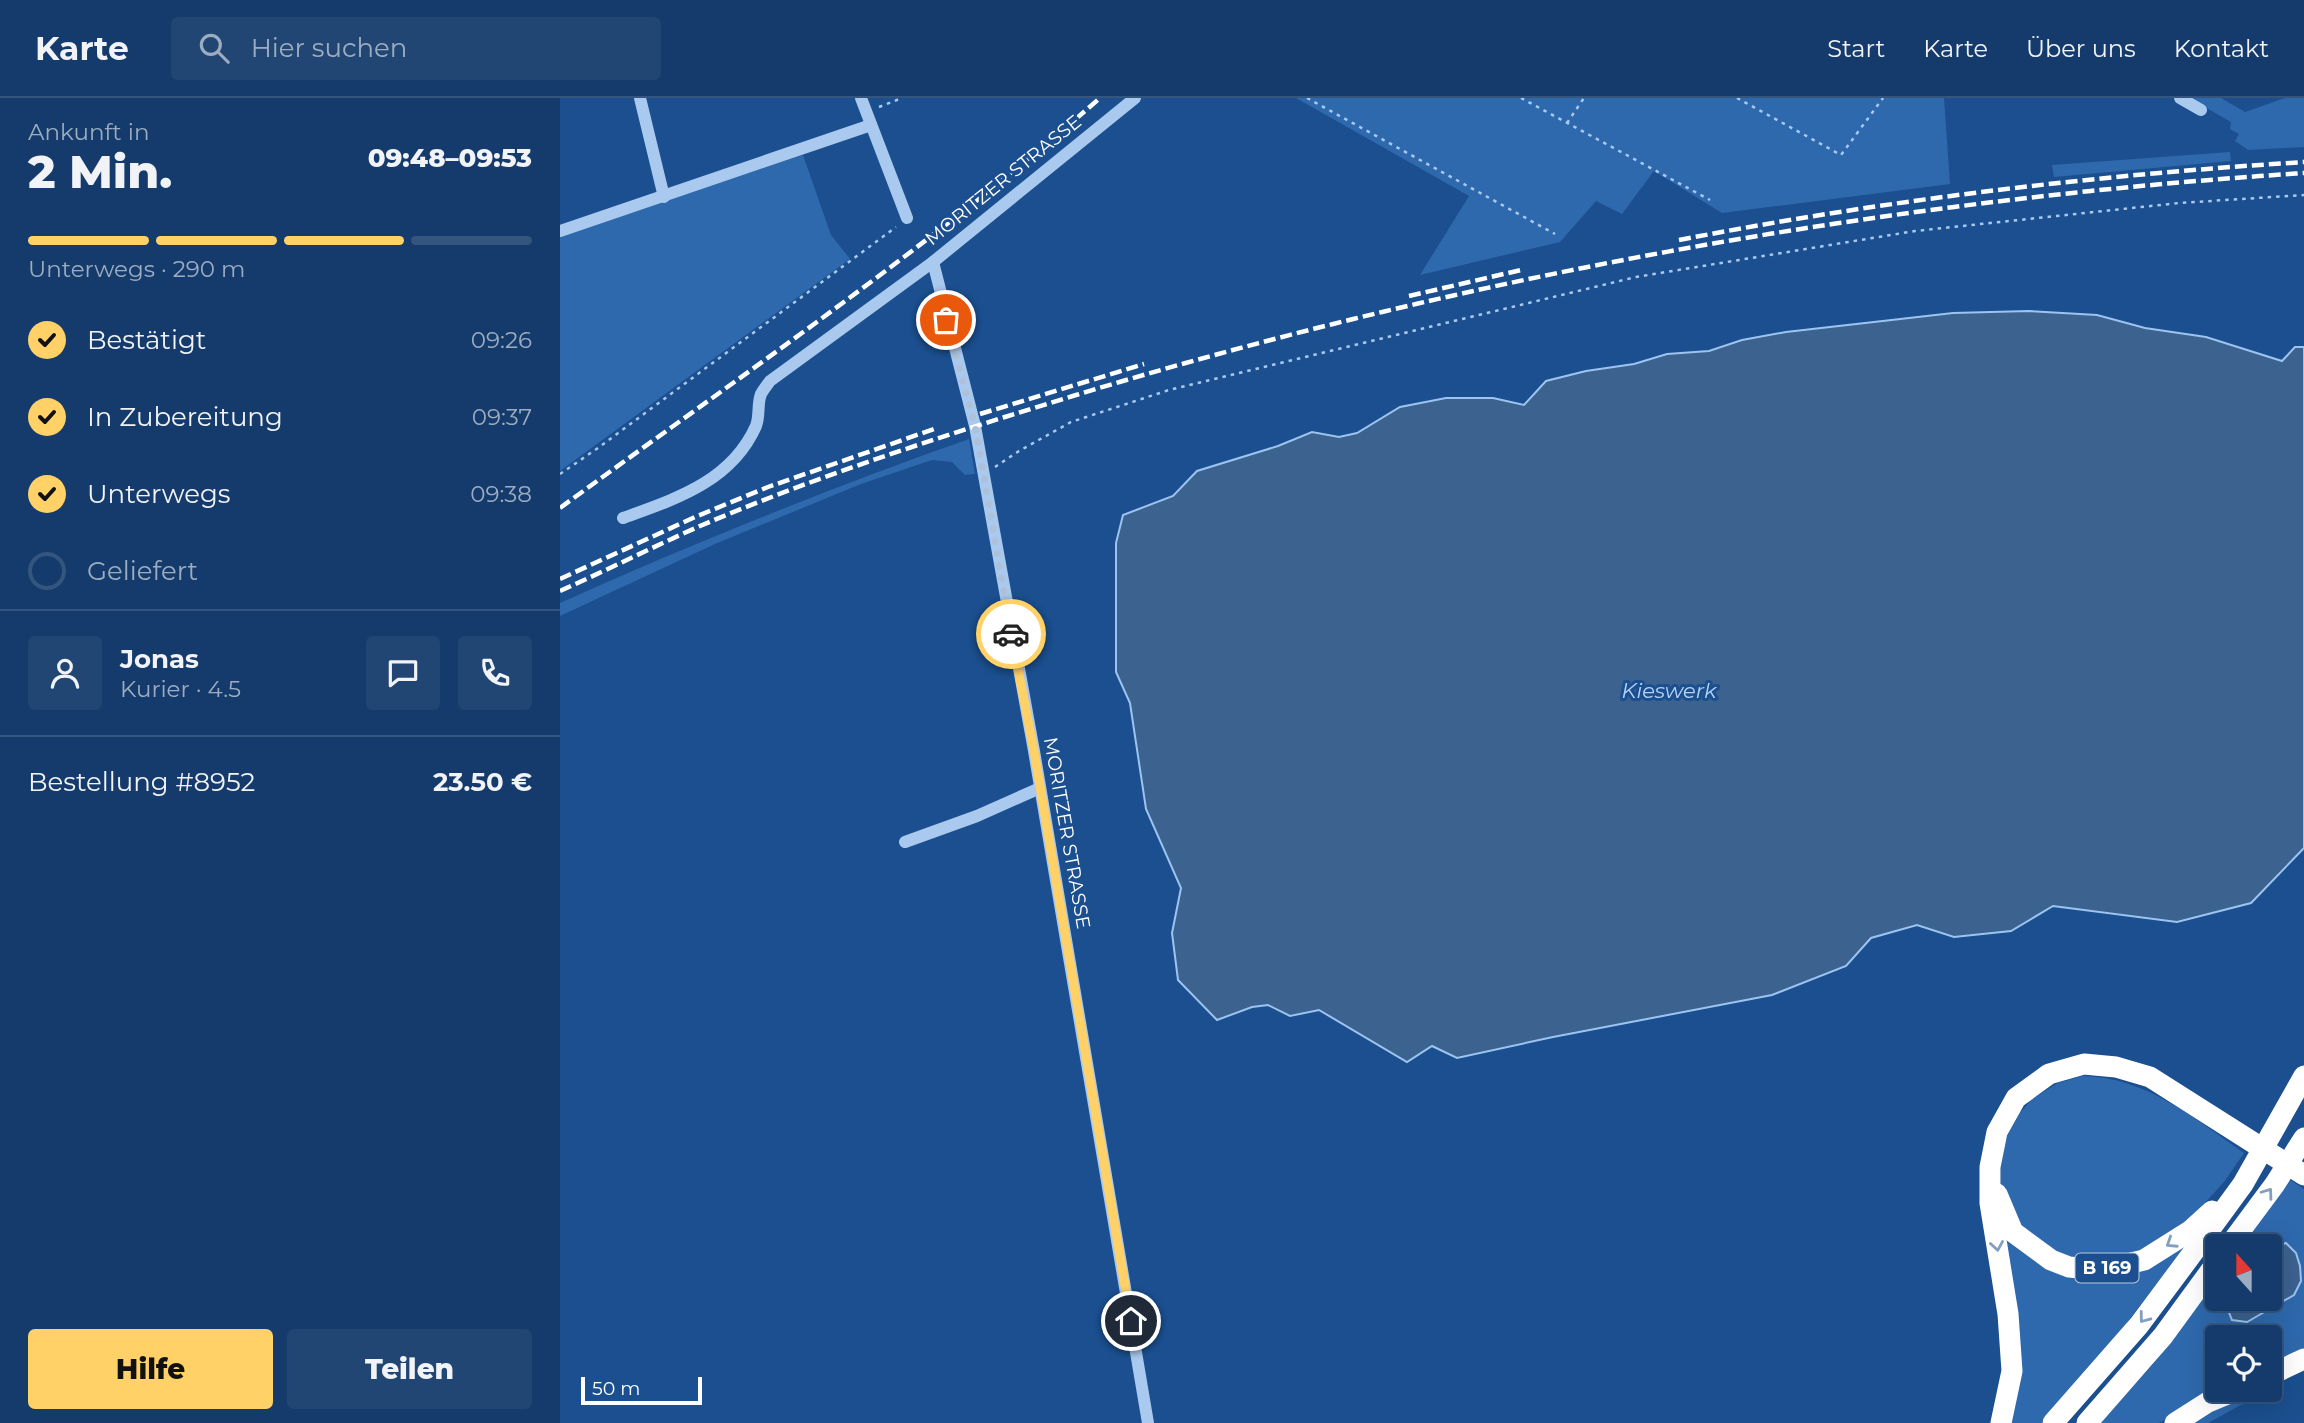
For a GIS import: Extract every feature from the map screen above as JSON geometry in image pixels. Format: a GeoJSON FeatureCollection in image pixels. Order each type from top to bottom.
{"type":"FeatureCollection","features":[{"type":"Feature","properties":{"kind":"highway","name":"B 169"},"geometry":{"type":"LineString","coordinates":[[2001,1423],[2011,1371],[2008,1314],[1990,1203],[1990,1167],[1997,1132],[2016,1098],[2049,1074],[2084,1064],[2116,1067],[2150,1077],[2304,1175]]}},
{"type":"Feature","properties":{"kind":"highway","name":"B 169"},"geometry":{"type":"LineString","coordinates":[[2053,1423],[2139,1325],[2243,1184],[2304,1076]]}},
{"type":"Feature","properties":{"kind":"highway"},"geometry":{"type":"LineString","coordinates":[[2238,1234],[2275,1184],[2304,1138]]}},
{"type":"Feature","properties":{"kind":"highway","name":"B 169"},"geometry":{"type":"LineString","coordinates":[[1991,1179],[2013,1232],[2051,1260],[2069,1267],[2102,1270],[2144,1260],[2190,1231],[2243,1184]]}},
{"type":"Feature","properties":{"kind":"highway"},"geometry":{"type":"LineString","coordinates":[[2087,1423],[2163,1336],[2205,1278]]}},
{"type":"Feature","properties":{"kind":"highway"},"geometry":{"type":"LineString","coordinates":[[2282,1369],[2304,1359]]}},
{"type":"Feature","properties":{"kind":"highway"},"geometry":{"type":"LineString","coordinates":[[2175,1423],[2208,1402]]}},
{"type":"Feature","properties":{"kind":"street"},"geometry":{"type":"LineString","coordinates":[[640,98],[664,197]]}},
{"type":"Feature","properties":{"kind":"street","name":"MORITZER STRASSE"},"geometry":{"type":"LineString","coordinates":[[861,98],[907,218]]}},
{"type":"Feature","properties":{"kind":"street","name":"MORITZER STRASSE"},"geometry":{"type":"LineString","coordinates":[[1135,98],[933,262],[975,426],[1040,788],[1148,1423]]}},
{"type":"Feature","properties":{"kind":"street"},"geometry":{"type":"LineString","coordinates":[[2180,98],[2201,110]]}},
{"type":"Feature","properties":{"kind":"street"},"geometry":{"type":"LineString","coordinates":[[560,231],[664,197],[869,119]]}},
{"type":"Feature","properties":{"kind":"street"},"geometry":{"type":"LineString","coordinates":[[623,517],[677,499],[705,484],[724,468],[758,424],[760,395],[770,381],[933,262]]}},
{"type":"Feature","properties":{"kind":"street"},"geometry":{"type":"LineString","coordinates":[[905,842],[977,816],[1040,788]]}},
{"type":"Feature","properties":{"kind":"path"},"geometry":{"type":"LineString","coordinates":[[869,119],[902,98]]}},
{"type":"Feature","properties":{"kind":"path"},"geometry":{"type":"LineString","coordinates":[[1307,98],[1555,233]]}},
{"type":"Feature","properties":{"kind":"path"},"geometry":{"type":"LineString","coordinates":[[1521,98],[1710,200]]}},
{"type":"Feature","properties":{"kind":"path"},"geometry":{"type":"LineString","coordinates":[[1567,123],[1584,98]]}},
{"type":"Feature","properties":{"kind":"path"},"geometry":{"type":"LineString","coordinates":[[1737,98],[1841,155],[1883,98]]}},
{"type":"Feature","properties":{"kind":"path"},"geometry":{"type":"LineString","coordinates":[[984,475],[1019,451],[1071,422],[1169,390],[1636,277],[1915,230],[2179,203],[2304,195]]}},
{"type":"Feature","properties":{"kind":"path"},"geometry":{"type":"LineString","coordinates":[[560,474],[907,218]]}},
{"type":"Feature","properties":{"kind":"shaded area"},"geometry":{"type":"Polygon","coordinates":[[[1296,98],[1944,98],[1950,184],[1722,213],[1654,171],[1622,214],[1596,201],[1560,242],[1420,275],[1469,196],[1296,98]]]}},
{"type":"Feature","properties":{"kind":"shaded area"},"geometry":{"type":"Polygon","coordinates":[[[2189,98],[2221,98],[2245,112],[2285,98],[2304,98],[2304,147],[2248,150],[2235,141],[2239,134],[2230,129],[2231,122],[2189,98]]]}},
{"type":"Feature","properties":{"kind":"shaded area"},"geometry":{"type":"Polygon","coordinates":[[[2230,152],[2231,161],[2054,177],[2052,165],[2230,152]]]}},
{"type":"Feature","properties":{"kind":"shaded area"},"geometry":{"type":"Polygon","coordinates":[[[803,155],[831,235],[850,259],[560,471],[560,235],[803,155]]]}},
{"type":"Feature","properties":{"kind":"shaded area"},"geometry":{"type":"Polygon","coordinates":[[[969,439],[975,474],[965,475],[952,462],[932,460],[861,484],[715,544],[560,616],[560,603],[610,581],[814,497],[969,439]]]}},
{"type":"Feature","properties":{"kind":"shaded area"},"geometry":{"type":"Polygon","coordinates":[[[2083,1076],[2106,1078],[2149,1092],[2188,1114],[2244,1153],[2224,1182],[2184,1226],[2139,1256],[2106,1262],[2065,1257],[2021,1231],[2001,1190],[2005,1140],[2020,1113],[2032,1099],[2058,1083],[2083,1076]]]}},
{"type":"Feature","properties":{"kind":"shaded area"},"geometry":{"type":"Polygon","coordinates":[[[2290,1180],[2304,1189],[2304,1348],[2282,1358],[2282,1325],[2205,1325],[2205,1397],[2159,1423],[2100,1423],[2155,1362],[2205,1294],[2205,1311],[2282,1311],[2282,1234],[2250,1234],[2290,1180]]]}},
{"type":"Feature","properties":{"kind":"shaded area"},"geometry":{"type":"Polygon","coordinates":[[[1997,1220],[2073,1276],[2195,1234],[2105,1351],[2041,1423],[2010,1423],[1997,1220]]]}},
{"type":"Feature","properties":{"kind":"shaded area"},"geometry":{"type":"Polygon","coordinates":[[[2230,1402],[2246,1402],[2208,1423],[2190,1423],[2230,1402]]]}},
{"type":"Feature","properties":{"kind":"water","name":"Kieswerk"},"geometry":{"type":"Polygon","coordinates":[[[2029,311],[2097,315],[2145,328],[2206,337],[2282,361],[2295,347],[2304,347],[2304,848],[2251,903],[2177,922],[2053,906],[2011,931],[1954,937],[1917,925],[1871,938],[1846,966],[1772,995],[1457,1058],[1432,1046],[1407,1062],[1319,1010],[1290,1016],[1268,1005],[1252,1007],[1217,1020],[1178,980],[1172,933],[1181,888],[1146,809],[1130,703],[1116,672],[1116,543],[1123,515],[1173,496],[1197,471],[1278,446],[1312,432],[1339,437],[1357,433],[1400,407],[1446,398],[1493,398],[1524,405],[1546,381],[1586,371],[1634,364],[1667,354],[1709,351],[1742,340],[1786,332],[1953,313],[2029,311]]]}},
{"type":"Feature","properties":{"kind":"water"},"geometry":{"type":"Polygon","coordinates":[[[2286,1243],[2296,1253],[2301,1281],[2294,1295],[2282,1302],[2282,1244],[2286,1243]]]}},
{"type":"Feature","properties":{"kind":"water"},"geometry":{"type":"Polygon","coordinates":[[[2228,1311],[2266,1311],[2247,1322],[2232,1320],[2228,1311]]]}},
{"type":"Feature","properties":{"kind":"railway"},"geometry":{"type":"LineString","coordinates":[[560,508],[902,258],[970,206],[1100,98]]}},
{"type":"Feature","properties":{"kind":"railway"},"geometry":{"type":"LineString","coordinates":[[1679,240],[1835,213],[1991,191],[2147,174],[2304,162]]}},
{"type":"Feature","properties":{"kind":"railway"},"geometry":{"type":"LineString","coordinates":[[560,591],[700,526],[792,489],[886,456],[1076,395],[1226,352],[1378,313],[1530,279],[1838,223],[2148,185],[2304,173]]}},
{"type":"Feature","properties":{"kind":"railway"},"geometry":{"type":"LineString","coordinates":[[1409,296],[1521,270]]}},
{"type":"Feature","properties":{"kind":"railway"},"geometry":{"type":"LineString","coordinates":[[980,414],[1144,364]]}},
{"type":"Feature","properties":{"kind":"railway"},"geometry":{"type":"LineString","coordinates":[[560,579],[768,487],[934,429]]}},
{"type":"Feature","properties":{"kind":"way so far"},"geometry":{"type":"LineString","coordinates":[[946,320],[975,426],[1011,634]]}},
{"type":"Feature","properties":{"kind":"route"},"geometry":{"type":"LineString","coordinates":[[1011,634],[1034,751],[1131,1321]]}}]}
